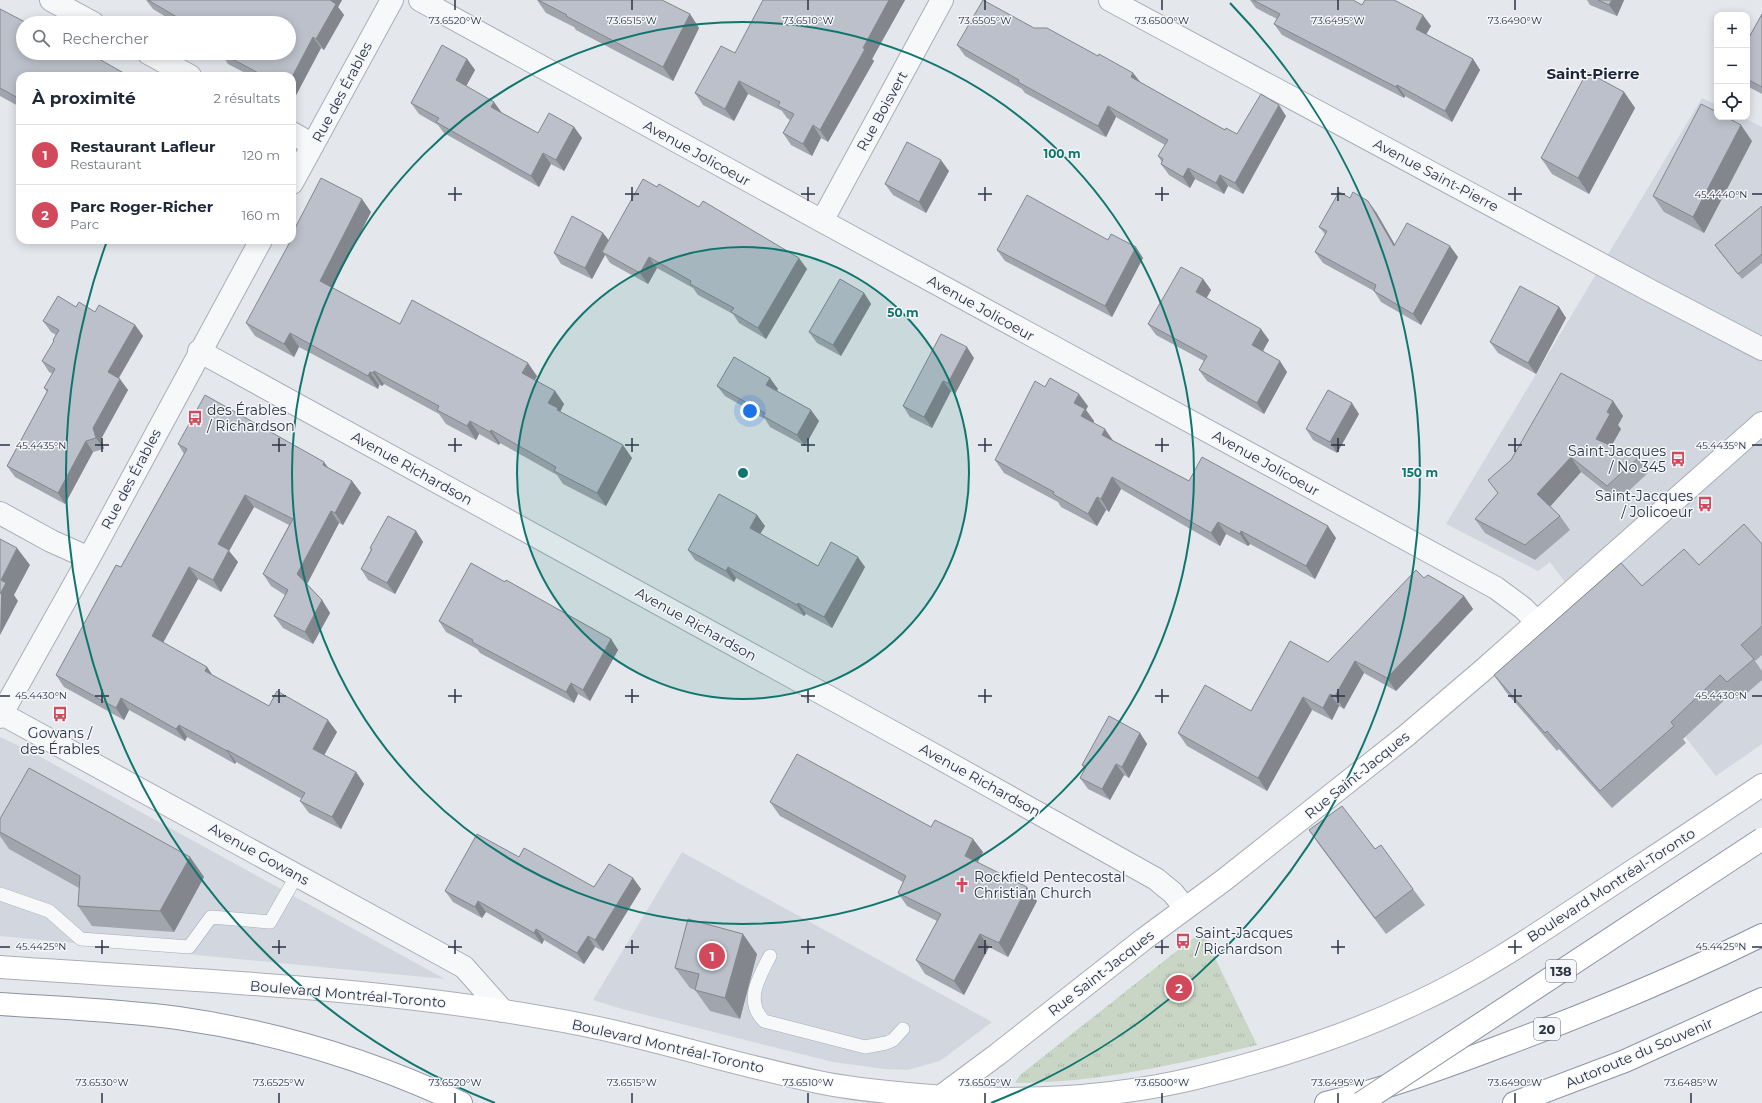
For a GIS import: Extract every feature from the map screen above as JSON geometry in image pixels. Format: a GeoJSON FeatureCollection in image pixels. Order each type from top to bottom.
{"type":"FeatureCollection","features":[{"type":"Feature","properties":{"kind":"main road","name":"Rue Saint-Jacques"},"geometry":{"type":"LineString","coordinates":[[936,1100],[998,1054],[1185,908],[1224,880],[1407,735],[1762,423]]}},
{"type":"Feature","properties":{"kind":"main road","name":"Boulevard Montréal-Toronto"},"geometry":{"type":"LineString","coordinates":[[0,967],[299,988],[435,1002],[503,1011],[549,1018],[622,1033],[820,1083],[936,1100],[1013,1101],[1107,1094],[1193,1079],[1246,1065],[1330,1038],[1418,1002],[1472,973],[1535,935],[1762,785]]}},
{"type":"Feature","properties":{"kind":"main road","name":"138"},"geometry":{"type":"LineString","coordinates":[[1361,1103],[1762,839]]}},
{"type":"Feature","properties":{"kind":"main road","name":"20"},"geometry":{"type":"LineString","coordinates":[[1326,1103],[1426,1074],[1530,1036],[1606,1006],[1762,935]]}},
{"type":"Feature","properties":{"kind":"main road","name":"Autoroute du Souvenir"},"geometry":{"type":"LineString","coordinates":[[1514,1103],[1580,1080],[1762,999]]}},
{"type":"Feature","properties":{"kind":"main road"},"geometry":{"type":"LineString","coordinates":[[0,1004],[139,1013],[224,1026],[311,1046],[354,1059],[391,1072],[461,1103]]}},
{"type":"Feature","properties":{"kind":"street"},"geometry":{"type":"LineString","coordinates":[[51,0],[80,16]]}},
{"type":"Feature","properties":{"kind":"street","name":"Rue des Érables"},"geometry":{"type":"LineString","coordinates":[[296,176],[392,0]]}},
{"type":"Feature","properties":{"kind":"street","name":"Avenue Jolicoeur"},"geometry":{"type":"LineString","coordinates":[[420,0],[1496,588],[1523,608],[1537,622]]}},
{"type":"Feature","properties":{"kind":"street","name":"Rue Boisvert"},"geometry":{"type":"LineString","coordinates":[[822,221],[942,0]]}},
{"type":"Feature","properties":{"kind":"street","name":"Avenue Saint-Pierre"},"geometry":{"type":"LineString","coordinates":[[1110,0],[1649,290],[1762,349]]}},
{"type":"Feature","properties":{"kind":"street"},"geometry":{"type":"LineString","coordinates":[[161,60],[183,72]]}},
{"type":"Feature","properties":{"kind":"street"},"geometry":{"type":"LineString","coordinates":[[296,135],[313,145]]}},
{"type":"Feature","properties":{"kind":"street","name":"Rue des Érables"},"geometry":{"type":"LineString","coordinates":[[1,716],[258,244]]}},
{"type":"Feature","properties":{"kind":"street","name":"Avenue Richardson"},"geometry":{"type":"LineString","coordinates":[[199,351],[920,747],[1156,879],[1173,893],[1185,908]]}},
{"type":"Feature","properties":{"kind":"street"},"geometry":{"type":"LineString","coordinates":[[0,513],[51,541],[88,558]]}},
{"type":"Feature","properties":{"kind":"street","name":"Avenue Gowans"},"geometry":{"type":"LineString","coordinates":[[1,716],[464,967],[503,1011]]}},
{"type":"Feature","properties":{"kind":"lane"},"geometry":{"type":"LineString","coordinates":[[0,894],[49,911],[81,939],[190,947],[211,917],[270,922],[297,876]]}},
{"type":"Feature","properties":{"kind":"lane"},"geometry":{"type":"LineString","coordinates":[[770,956],[759,977],[754,998],[758,1015],[764,1021],[865,1047],[886,1044],[893,1040],[903,1029]]}},
{"type":"Feature","properties":{"kind":"shaded area"},"geometry":{"type":"Polygon","coordinates":[[[1702,98],[1714,104],[1714,120],[1748,120],[1762,127],[1762,744],[1716,776],[1598,626],[1550,562],[1538,571],[1446,524],[1702,98]]]}},
{"type":"Feature","properties":{"kind":"shaded area"},"geometry":{"type":"Polygon","coordinates":[[[0,737],[26,749],[445,979],[0,936],[0,737]]]}},
{"type":"Feature","properties":{"kind":"shaded area"},"geometry":{"type":"Polygon","coordinates":[[[682,852],[992,1022],[940,1061],[907,1070],[885,1069],[833,1062],[622,1009],[593,1000],[682,852]]]}},
{"type":"Feature","properties":{"kind":"green space"},"geometry":{"type":"Polygon","coordinates":[[[1202,931],[1257,1045],[1197,1059],[1107,1076],[1076,1080],[1015,1083],[1020,1075],[1202,931]]]}},
{"type":"Feature","properties":{"kind":"building"},"geometry":{"type":"Polygon","coordinates":[[[148,0],[330,0],[336,4],[316,39],[313,37],[295,72],[257,72],[234,60],[296,60],[296,16],[175,16],[148,0]]]}},
{"type":"Feature","properties":{"kind":"building"},"geometry":{"type":"Polygon","coordinates":[[[538,0],[662,0],[690,14],[663,67],[538,0]]]}},
{"type":"Feature","properties":{"kind":"building"},"geometry":{"type":"Polygon","coordinates":[[[763,0],[889,0],[863,48],[865,49],[820,130],[813,125],[803,144],[783,133],[794,114],[778,106],[780,102],[739,81],[725,109],[695,93],[721,46],[735,53],[763,0]]]}},
{"type":"Feature","properties":{"kind":"building"},"geometry":{"type":"Polygon","coordinates":[[[983,0],[1034,28],[1047,28],[1098,56],[1099,54],[1133,73],[1131,77],[1225,130],[1226,128],[1237,134],[1261,94],[1279,105],[1235,183],[1220,175],[1216,183],[1188,168],[1183,177],[1161,164],[1163,159],[1158,156],[1168,140],[1108,106],[1098,126],[1018,82],[1019,80],[957,45],[983,0]]]}},
{"type":"Feature","properties":{"kind":"building"},"geometry":{"type":"Polygon","coordinates":[[[1253,0],[1353,0],[1362,5],[1365,0],[1394,0],[1423,15],[1416,29],[1473,59],[1445,111],[1397,85],[1396,87],[1274,24],[1280,14],[1253,0]]]}},
{"type":"Feature","properties":{"kind":"building"},"geometry":{"type":"Polygon","coordinates":[[[1598,0],[1612,0],[1609,5],[1598,0]]]}},
{"type":"Feature","properties":{"kind":"building"},"geometry":{"type":"Polygon","coordinates":[[[0,9],[16,17],[16,60],[101,60],[122,72],[16,72],[16,97],[0,88],[0,9]]]}},
{"type":"Feature","properties":{"kind":"building"},"geometry":{"type":"Polygon","coordinates":[[[1762,14],[1762,87],[1750,81],[1750,36],[1762,14]]]}},
{"type":"Feature","properties":{"kind":"building"},"geometry":{"type":"Polygon","coordinates":[[[442,45],[467,59],[456,80],[494,102],[491,107],[538,133],[549,113],[574,127],[556,160],[543,153],[531,176],[436,122],[439,118],[411,103],[442,45]]]}},
{"type":"Feature","properties":{"kind":"building"},"geometry":{"type":"Polygon","coordinates":[[[1587,72],[1624,92],[1578,178],[1541,158],[1587,72]]]}},
{"type":"Feature","properties":{"kind":"building"},"geometry":{"type":"Polygon","coordinates":[[[1701,104],[1714,110],[1714,120],[1732,120],[1741,125],[1693,217],[1653,196],[1701,104]]]}},
{"type":"Feature","properties":{"kind":"building"},"geometry":{"type":"Polygon","coordinates":[[[907,142],[941,160],[919,202],[885,184],[907,142]]]}},
{"type":"Feature","properties":{"kind":"building"},"geometry":{"type":"Polygon","coordinates":[[[321,178],[362,199],[320,281],[400,324],[412,300],[528,363],[522,373],[555,391],[548,403],[558,408],[557,410],[623,445],[597,493],[554,471],[556,467],[491,430],[490,432],[470,421],[467,426],[437,410],[439,406],[374,371],[373,373],[370,372],[368,376],[290,333],[284,344],[246,323],[289,244],[296,244],[296,226],[321,178]]]}},
{"type":"Feature","properties":{"kind":"building"},"geometry":{"type":"Polygon","coordinates":[[[643,179],[657,187],[659,184],[699,207],[703,201],[799,258],[758,328],[731,312],[734,308],[690,284],[691,281],[649,257],[640,273],[602,252],[643,179]]]}},
{"type":"Feature","properties":{"kind":"building"},"geometry":{"type":"Polygon","coordinates":[[[1339,192],[1350,198],[1353,192],[1368,201],[1394,246],[1407,223],[1450,246],[1413,314],[1374,291],[1376,285],[1315,252],[1327,231],[1319,227],[1339,192]]]}},
{"type":"Feature","properties":{"kind":"building"},"geometry":{"type":"Polygon","coordinates":[[[1027,195],[1108,240],[1111,234],[1136,247],[1105,306],[997,250],[1027,195]]]}},
{"type":"Feature","properties":{"kind":"building"},"geometry":{"type":"Polygon","coordinates":[[[1762,206],[1762,254],[1738,274],[1715,245],[1762,206]]]}},
{"type":"Feature","properties":{"kind":"building"},"geometry":{"type":"Polygon","coordinates":[[[572,216],[603,233],[585,268],[554,253],[572,216]]]}},
{"type":"Feature","properties":{"kind":"building"},"geometry":{"type":"Polygon","coordinates":[[[1181,267],[1203,279],[1196,292],[1261,329],[1252,345],[1280,361],[1257,403],[1199,370],[1207,356],[1148,324],[1181,267]]]}},
{"type":"Feature","properties":{"kind":"building"},"geometry":{"type":"Polygon","coordinates":[[[840,279],[864,293],[833,345],[809,332],[840,279]]]}},
{"type":"Feature","properties":{"kind":"building"},"geometry":{"type":"Polygon","coordinates":[[[1520,286],[1559,307],[1528,363],[1490,342],[1520,286]]]}},
{"type":"Feature","properties":{"kind":"building"},"geometry":{"type":"Polygon","coordinates":[[[58,296],[76,307],[79,302],[95,312],[99,305],[135,325],[108,372],[120,379],[93,428],[96,438],[86,441],[58,493],[7,466],[48,390],[44,388],[55,369],[42,361],[59,330],[43,321],[58,296]]]}},
{"type":"Feature","properties":{"kind":"building"},"geometry":{"type":"Polygon","coordinates":[[[941,334],[967,347],[948,383],[943,381],[924,417],[903,406],[941,334]]]}},
{"type":"Feature","properties":{"kind":"building"},"geometry":{"type":"Polygon","coordinates":[[[734,357],[770,378],[766,385],[811,410],[797,435],[763,416],[765,413],[717,386],[734,357]]]}},
{"type":"Feature","properties":{"kind":"building"},"geometry":{"type":"Polygon","coordinates":[[[1561,373],[1613,401],[1607,412],[1610,414],[1596,439],[1638,458],[1607,486],[1571,457],[1537,494],[1560,516],[1525,545],[1475,519],[1498,493],[1488,480],[1511,460],[1561,373]]]}},
{"type":"Feature","properties":{"kind":"building"},"geometry":{"type":"Polygon","coordinates":[[[1050,378],[1079,394],[1074,403],[1085,409],[1081,416],[1105,429],[1102,435],[1189,481],[1202,457],[1328,526],[1306,566],[1241,531],[1240,534],[1218,522],[1211,533],[1112,477],[1101,499],[1097,497],[1088,514],[1053,494],[1054,492],[995,460],[1035,381],[1045,387],[1050,378]]]}},
{"type":"Feature","properties":{"kind":"building"},"geometry":{"type":"Polygon","coordinates":[[[1328,390],[1352,403],[1330,442],[1306,429],[1328,390]]]}},
{"type":"Feature","properties":{"kind":"building"},"geometry":{"type":"Polygon","coordinates":[[[205,395],[324,462],[323,465],[352,481],[335,513],[331,511],[297,574],[322,600],[305,632],[274,616],[288,590],[263,574],[293,519],[245,495],[218,544],[229,550],[213,580],[189,567],[152,636],[207,667],[205,671],[269,706],[277,691],[328,720],[313,749],[356,772],[332,817],[300,801],[305,793],[179,725],[176,729],[121,698],[116,708],[56,675],[116,565],[121,567],[187,449],[178,444],[205,395]]]}},
{"type":"Feature","properties":{"kind":"building"},"geometry":{"type":"Polygon","coordinates":[[[719,494],[757,515],[750,528],[818,566],[831,542],[858,557],[824,617],[798,603],[797,605],[728,567],[726,571],[688,550],[719,494]]]}},
{"type":"Feature","properties":{"kind":"building"},"geometry":{"type":"Polygon","coordinates":[[[388,516],[416,531],[387,583],[361,569],[372,549],[370,548],[388,516]]]}},
{"type":"Feature","properties":{"kind":"building"},"geometry":{"type":"Polygon","coordinates":[[[1744,524],[1762,544],[1762,626],[1741,645],[1754,659],[1727,682],[1720,675],[1671,722],[1674,726],[1600,791],[1547,731],[1545,733],[1494,675],[1621,563],[1642,586],[1684,549],[1699,565],[1744,524]]]}},
{"type":"Feature","properties":{"kind":"building"},"geometry":{"type":"Polygon","coordinates":[[[0,539],[17,548],[1,580],[6,583],[0,594],[0,539]]]}},
{"type":"Feature","properties":{"kind":"building"},"geometry":{"type":"Polygon","coordinates":[[[471,563],[505,582],[506,580],[611,639],[583,690],[571,683],[566,692],[472,642],[473,640],[439,621],[471,563]]]}},
{"type":"Feature","properties":{"kind":"building"},"geometry":{"type":"Polygon","coordinates":[[[1416,570],[1424,578],[1428,575],[1464,596],[1387,678],[1355,661],[1335,696],[1330,694],[1323,708],[1303,697],[1258,778],[1178,733],[1205,685],[1251,711],[1290,641],[1328,662],[1416,570]]]}},
{"type":"Feature","properties":{"kind":"building"},"geometry":{"type":"Polygon","coordinates":[[[1109,716],[1140,733],[1122,767],[1116,764],[1102,789],[1080,778],[1086,767],[1082,765],[1109,716]]]}},
{"type":"Feature","properties":{"kind":"building"},"geometry":{"type":"Polygon","coordinates":[[[797,754],[931,827],[935,820],[973,839],[965,856],[1027,887],[999,943],[980,934],[954,981],[916,960],[941,914],[898,893],[906,876],[770,802],[797,754]]]}},
{"type":"Feature","properties":{"kind":"building"},"geometry":{"type":"Polygon","coordinates":[[[29,768],[190,857],[160,911],[78,906],[80,876],[0,832],[0,819],[29,768]]]}},
{"type":"Feature","properties":{"kind":"building"},"geometry":{"type":"Polygon","coordinates":[[[1342,806],[1375,849],[1381,845],[1413,889],[1375,918],[1309,830],[1342,806]]]}},
{"type":"Feature","properties":{"kind":"building"},"geometry":{"type":"Polygon","coordinates":[[[477,834],[519,857],[524,848],[594,887],[609,864],[633,878],[595,940],[588,936],[577,953],[536,929],[534,933],[478,901],[475,907],[445,891],[477,834]]]}},
{"type":"Feature","properties":{"kind":"building"},"geometry":{"type":"Polygon","coordinates":[[[688,919],[743,934],[725,998],[695,990],[699,974],[675,968],[688,919]]]}},
{"type":"Feature","properties":{"kind":"place","name":"des Érables / Richardson"},"geometry":{"type":"Point","coordinates":[195,418]}},
{"type":"Feature","properties":{"kind":"place","name":"Saint-Jacques / No 345"},"geometry":{"type":"Point","coordinates":[1678,459]}},
{"type":"Feature","properties":{"kind":"place","name":"Saint-Jacques / Jolicoeur"},"geometry":{"type":"Point","coordinates":[1705,504]}},
{"type":"Feature","properties":{"kind":"place","name":"Gowans / des Érables"},"geometry":{"type":"Point","coordinates":[60,714]}},
{"type":"Feature","properties":{"kind":"place","name":"Rockfield Pentecostal Christian Church"},"geometry":{"type":"Point","coordinates":[962,885]}},
{"type":"Feature","properties":{"kind":"place","name":"Saint-Jacques / Richardson"},"geometry":{"type":"Point","coordinates":[1183,941]}},
{"type":"Feature","properties":{"kind":"place","name":"Restaurant Lafleur"},"geometry":{"type":"Point","coordinates":[712,956]}},
{"type":"Feature","properties":{"kind":"place","name":"Parc Roger-Richer"},"geometry":{"type":"Point","coordinates":[1179,988]}},
{"type":"Feature","properties":{"kind":"district","name":"Saint-Pierre"},"geometry":{"type":"Point","coordinates":[1593,73]}}]}
